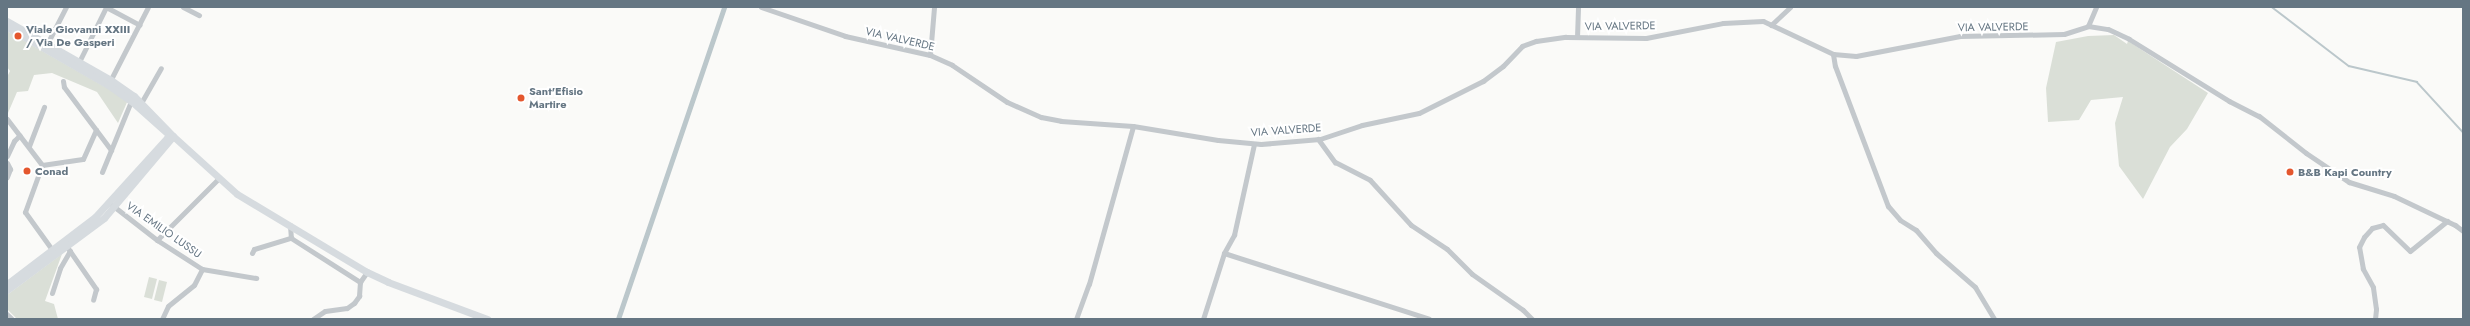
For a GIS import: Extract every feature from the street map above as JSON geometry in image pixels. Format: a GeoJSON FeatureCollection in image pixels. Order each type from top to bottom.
{"type":"FeatureCollection","features":[{"type":"Feature","properties":{"kind":"main road"},"geometry":{"type":"LineString","coordinates":[[7,21],[46,46],[109,82],[132,99],[161,129],[172,136]]}},
{"type":"Feature","properties":{"kind":"main road"},"geometry":{"type":"LineString","coordinates":[[7,27],[46,46]]}},
{"type":"Feature","properties":{"kind":"main road"},"geometry":{"type":"LineString","coordinates":[[132,99],[141,103],[172,136],[218,179],[238,194],[367,272],[388,282],[485,319]]}},
{"type":"Feature","properties":{"kind":"main road"},"geometry":{"type":"LineString","coordinates":[[8,287],[54,252],[66,247],[112,205],[166,138],[172,136]]}},
{"type":"Feature","properties":{"kind":"street"},"geometry":{"type":"LineString","coordinates":[[46,46],[66,7]]}},
{"type":"Feature","properties":{"kind":"street"},"geometry":{"type":"LineString","coordinates":[[78,65],[106,7],[140,25]]}},
{"type":"Feature","properties":{"kind":"street"},"geometry":{"type":"LineString","coordinates":[[109,82],[140,25],[148,7]]}},
{"type":"Feature","properties":{"kind":"street"},"geometry":{"type":"LineString","coordinates":[[183,7],[199,15]]}},
{"type":"Feature","properties":{"kind":"street","name":"VIA VALVERDE"},"geometry":{"type":"LineString","coordinates":[[761,7],[845,36],[930,55],[952,65],[1007,102],[1038,116],[1061,120],[1133,126],[1254,144],[1318,139],[1362,125],[1419,113],[1483,82],[1503,66],[1522,46],[1536,41],[1577,37],[1646,38],[1723,23],[1763,22],[1833,54],[1856,56],[1960,36],[2064,34],[2088,26],[2108,29],[2129,39],[2229,100],[2259,116],[2306,153],[2349,182],[2394,196],[2447,221],[2463,231]]}},
{"type":"Feature","properties":{"kind":"street"},"geometry":{"type":"LineString","coordinates":[[930,55],[934,7]]}},
{"type":"Feature","properties":{"kind":"street"},"geometry":{"type":"LineString","coordinates":[[1577,37],[1578,7]]}},
{"type":"Feature","properties":{"kind":"street"},"geometry":{"type":"LineString","coordinates":[[1771,25],[1790,7]]}},
{"type":"Feature","properties":{"kind":"street"},"geometry":{"type":"LineString","coordinates":[[2088,26],[2096,7]]}},
{"type":"Feature","properties":{"kind":"street"},"geometry":{"type":"LineString","coordinates":[[1833,54],[1835,66],[1888,206],[1900,220],[1916,230],[1936,253],[1975,287],[1994,319]]}},
{"type":"Feature","properties":{"kind":"street"},"geometry":{"type":"LineString","coordinates":[[141,103],[161,68]]}},
{"type":"Feature","properties":{"kind":"street"},"geometry":{"type":"LineString","coordinates":[[63,81],[64,87],[111,150]]}},
{"type":"Feature","properties":{"kind":"street"},"geometry":{"type":"LineString","coordinates":[[102,172],[132,99]]}},
{"type":"Feature","properties":{"kind":"street"},"geometry":{"type":"LineString","coordinates":[[28,146],[44,107]]}},
{"type":"Feature","properties":{"kind":"street"},"geometry":{"type":"LineString","coordinates":[[7,119],[42,165]]}},
{"type":"Feature","properties":{"kind":"street"},"geometry":{"type":"LineString","coordinates":[[1076,319],[1089,284],[1133,126]]}},
{"type":"Feature","properties":{"kind":"street"},"geometry":{"type":"LineString","coordinates":[[42,165],[83,159],[96,130]]}},
{"type":"Feature","properties":{"kind":"street"},"geometry":{"type":"LineString","coordinates":[[7,156],[14,141],[20,135]]}},
{"type":"Feature","properties":{"kind":"street"},"geometry":{"type":"LineString","coordinates":[[1318,139],[1335,162],[1370,180],[1411,225],[1447,249],[1472,274],[1523,310],[1532,319]]}},
{"type":"Feature","properties":{"kind":"street"},"geometry":{"type":"LineString","coordinates":[[1203,319],[1224,253],[1234,235],[1254,144]]}},
{"type":"Feature","properties":{"kind":"street"},"geometry":{"type":"LineString","coordinates":[[7,163],[10,169],[7,177]]}},
{"type":"Feature","properties":{"kind":"street"},"geometry":{"type":"LineString","coordinates":[[42,165],[24,212],[54,252]]}},
{"type":"Feature","properties":{"kind":"street"},"geometry":{"type":"LineString","coordinates":[[157,240],[218,179]]}},
{"type":"Feature","properties":{"kind":"street","name":"VIA EMILIO LUSSU"},"geometry":{"type":"LineString","coordinates":[[112,205],[157,240],[202,269],[256,278]]}},
{"type":"Feature","properties":{"kind":"street"},"geometry":{"type":"LineString","coordinates":[[2375,319],[2376,309],[2373,288],[2363,269],[2359,247],[2364,237],[2372,228],[2383,225],[2410,251],[2447,221]]}},
{"type":"Feature","properties":{"kind":"street"},"geometry":{"type":"LineString","coordinates":[[290,226],[291,238]]}},
{"type":"Feature","properties":{"kind":"street"},"geometry":{"type":"LineString","coordinates":[[252,253],[254,249],[291,238],[360,282]]}},
{"type":"Feature","properties":{"kind":"street"},"geometry":{"type":"LineString","coordinates":[[52,293],[66,247]]}},
{"type":"Feature","properties":{"kind":"street"},"geometry":{"type":"LineString","coordinates":[[66,247],[96,289],[93,300]]}},
{"type":"Feature","properties":{"kind":"street"},"geometry":{"type":"LineString","coordinates":[[1224,253],[1429,319]]}},
{"type":"Feature","properties":{"kind":"street"},"geometry":{"type":"LineString","coordinates":[[162,319],[168,306],[194,285],[202,269]]}},
{"type":"Feature","properties":{"kind":"street"},"geometry":{"type":"LineString","coordinates":[[313,319],[330,310],[351,306],[359,296],[360,282],[367,272]]}},
{"type":"Feature","properties":{"kind":"street"},"geometry":{"type":"LineString","coordinates":[[7,315],[11,319]]}},
{"type":"Feature","properties":{"kind":"shaded area"},"geometry":{"type":"Polygon","coordinates":[[[7,31],[128,100],[118,123],[97,92],[52,73],[34,75],[28,91],[17,92],[8,113],[7,77],[10,71],[7,67],[7,31]]]}},
{"type":"Feature","properties":{"kind":"shaded area"},"geometry":{"type":"Polygon","coordinates":[[[2114,35],[2127,44],[2128,41],[2208,93],[2187,129],[2170,147],[2143,199],[2119,166],[2115,123],[2123,97],[2091,100],[2079,120],[2048,122],[2046,88],[2056,42],[2088,36],[2114,35]]]}},
{"type":"Feature","properties":{"kind":"shaded area"},"geometry":{"type":"Polygon","coordinates":[[[62,254],[45,301],[54,304],[58,319],[17,319],[7,309],[7,295],[62,254]]]}},
{"type":"Feature","properties":{"kind":"shaded area"},"geometry":{"type":"Polygon","coordinates":[[[149,277],[157,279],[152,299],[144,297],[149,277]]]}},
{"type":"Feature","properties":{"kind":"shaded area"},"geometry":{"type":"Polygon","coordinates":[[[159,280],[167,282],[162,302],[154,300],[159,280]]]}},
{"type":"Feature","properties":{"kind":"waterway"},"geometry":{"type":"LineString","coordinates":[[618,319],[724,7]]}},
{"type":"Feature","properties":{"kind":"waterway"},"geometry":{"type":"LineString","coordinates":[[2272,7],[2349,66],[2417,82],[2463,132]]}},
{"type":"Feature","properties":{"kind":"place","name":"Viale Giovanni XXIII / Via De Gasperi"},"geometry":{"type":"Point","coordinates":[18,36]}},
{"type":"Feature","properties":{"kind":"place","name":"Sant'Efisio Martire"},"geometry":{"type":"Point","coordinates":[521,98]}},
{"type":"Feature","properties":{"kind":"place","name":"Conad"},"geometry":{"type":"Point","coordinates":[27,171]}},
{"type":"Feature","properties":{"kind":"place","name":"B&B Kapi Country"},"geometry":{"type":"Point","coordinates":[2290,172]}}]}
